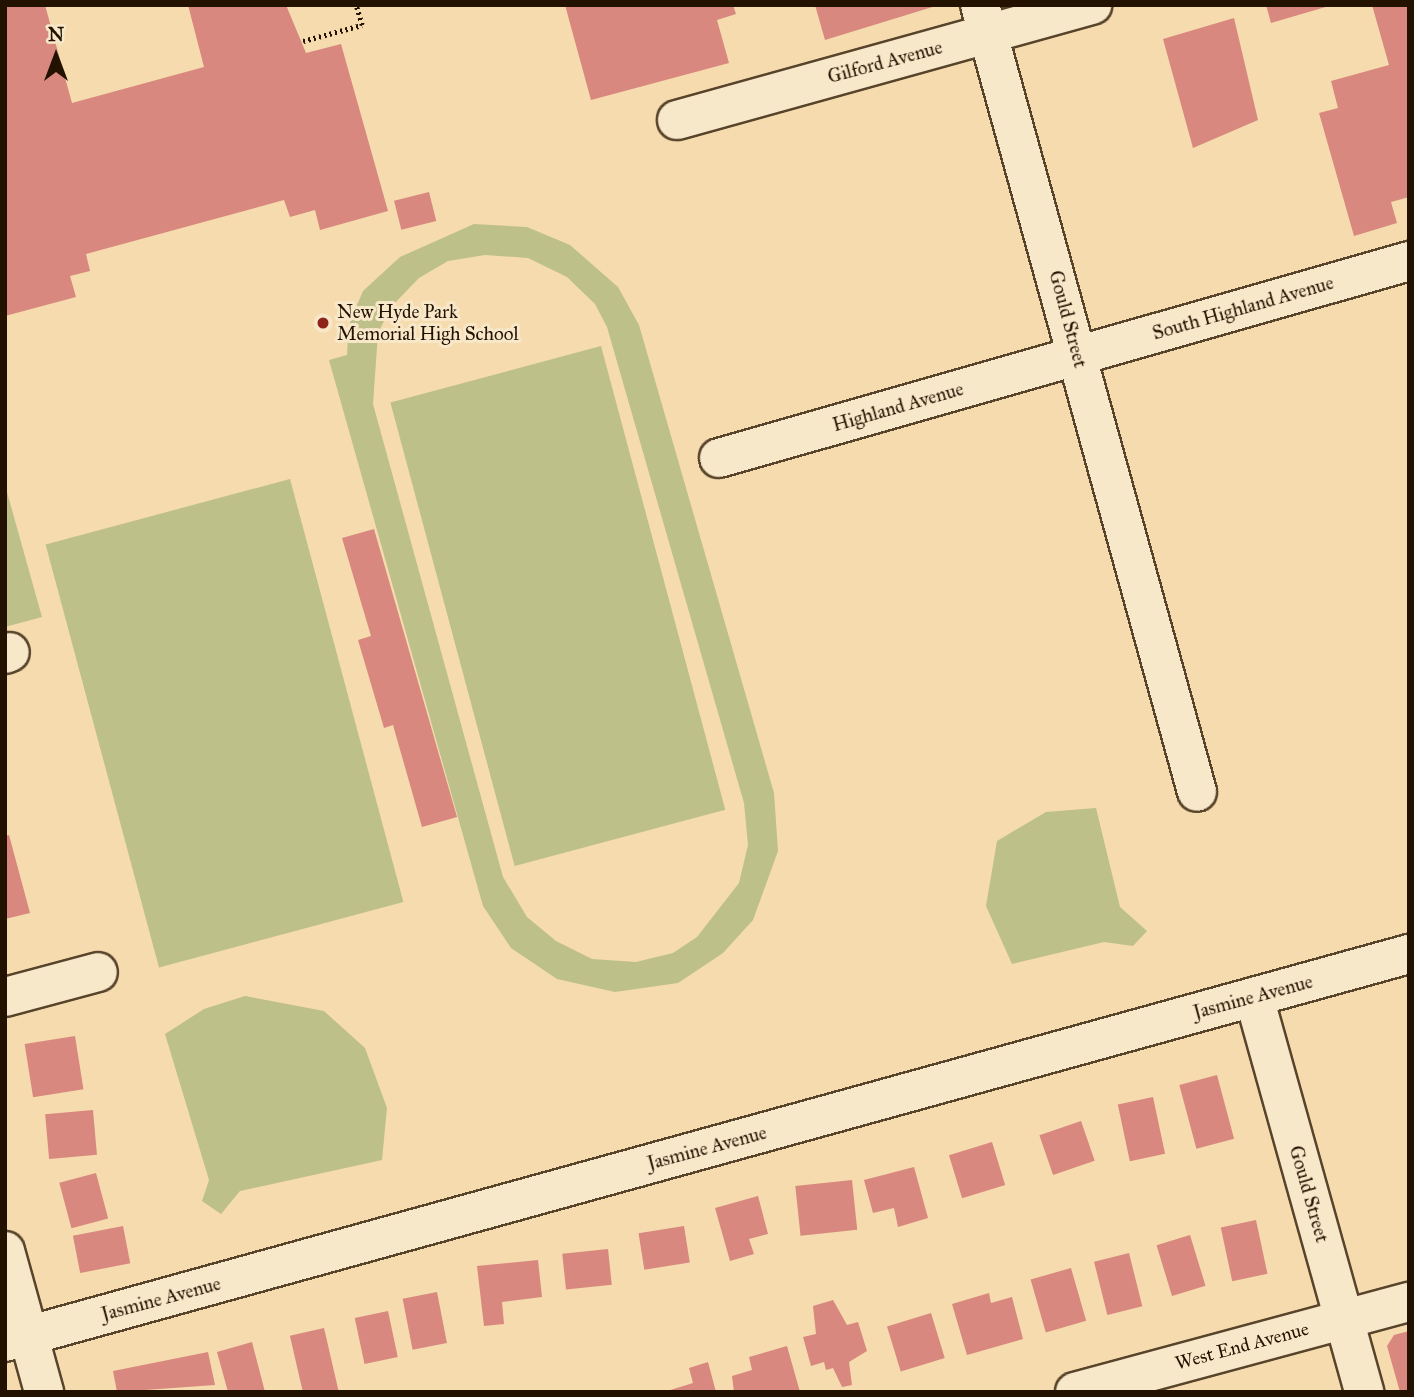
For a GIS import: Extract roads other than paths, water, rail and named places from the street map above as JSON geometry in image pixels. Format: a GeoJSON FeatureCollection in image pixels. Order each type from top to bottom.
{"type":"FeatureCollection","features":[{"type":"Feature","properties":{"kind":"street","name":"Gilford Avenue"},"geometry":{"type":"LineString","coordinates":[[677,120],[984,20],[1092,5]]}},
{"type":"Feature","properties":{"kind":"street","name":"Gould Street"},"geometry":{"type":"LineString","coordinates":[[984,20],[1197,792]]}},
{"type":"Feature","properties":{"kind":"street","name":"South Highland Avenue"},"geometry":{"type":"LineString","coordinates":[[1078,355],[1409,261]]}},
{"type":"Feature","properties":{"kind":"street","name":"Highland Avenue"},"geometry":{"type":"LineString","coordinates":[[719,458],[1078,355]]}},
{"type":"Feature","properties":{"kind":"street","name":"Jasmine Avenue"},"geometry":{"type":"LineString","coordinates":[[17,1339],[1409,954]]}},
{"type":"Feature","properties":{"kind":"street"},"geometry":{"type":"LineString","coordinates":[[5,997],[98,972]]}},
{"type":"Feature","properties":{"kind":"street","name":"Gould Street"},"geometry":{"type":"LineString","coordinates":[[1254,997],[1364,1392]]}},
{"type":"Feature","properties":{"kind":"street"},"geometry":{"type":"LineString","coordinates":[[5,1251],[17,1339],[44,1392]]}},
{"type":"Feature","properties":{"kind":"street","name":"West End Avenue"},"geometry":{"type":"LineString","coordinates":[[1075,1392],[1409,1302]]}},
{"type":"Feature","properties":{"kind":"place","name":"New Hyde Park Memorial High School"},"geometry":{"type":"Point","coordinates":[323,323]}}]}
